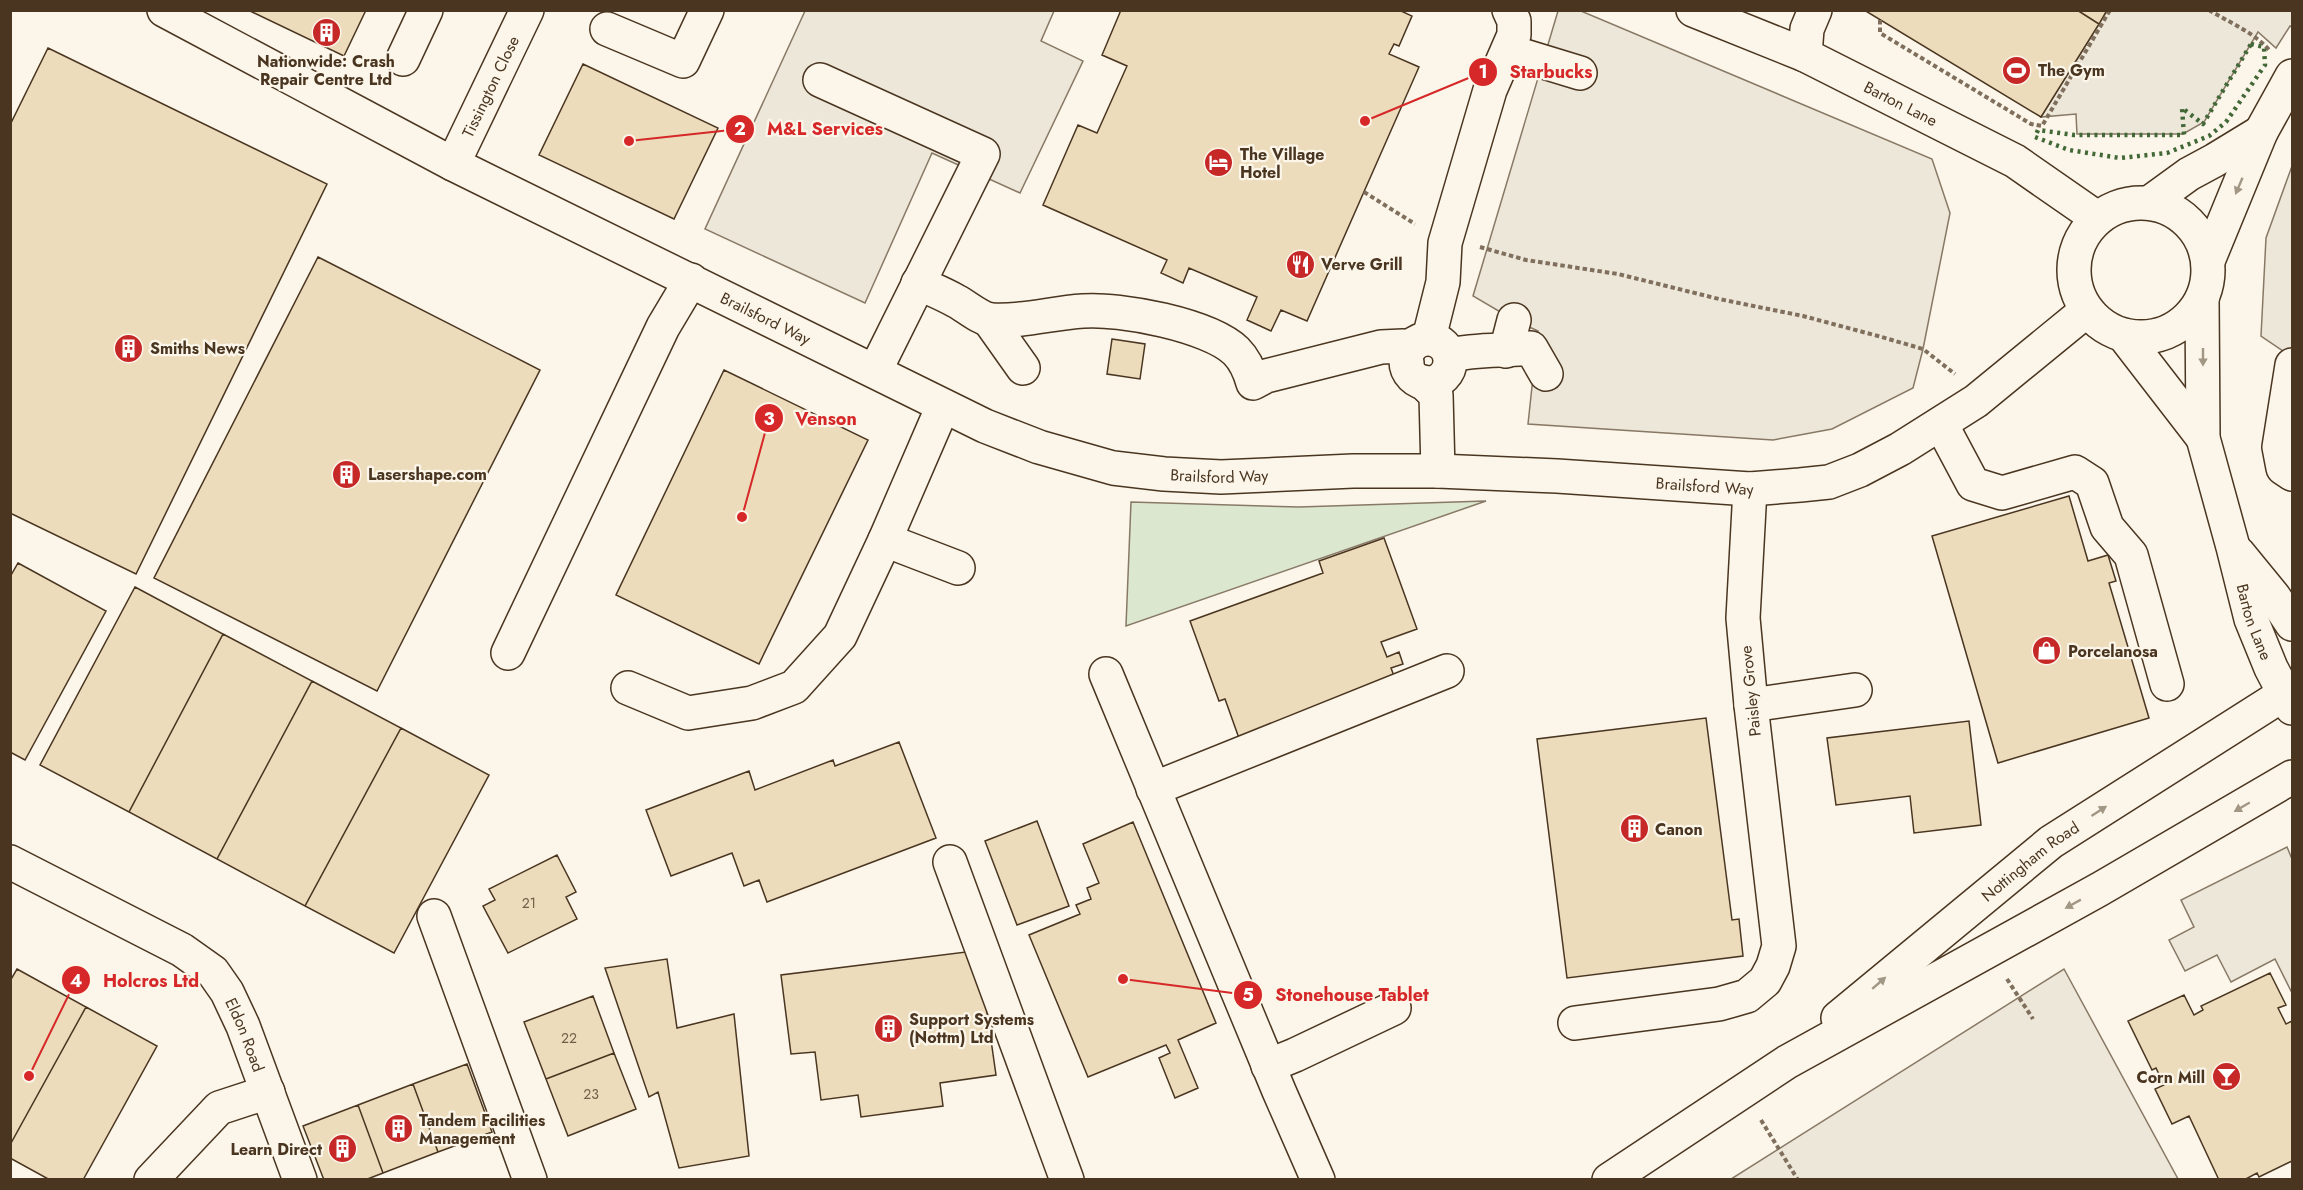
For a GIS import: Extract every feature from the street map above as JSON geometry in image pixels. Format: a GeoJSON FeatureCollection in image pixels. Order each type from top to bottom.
{"type":"FeatureCollection","features":[{"type":"Feature","properties":{"kind":"street","name":"Brailsford Way"},"geometry":{"type":"LineString","coordinates":[[164,10],[453,164],[943,406],[985,426],[1039,447],[1113,468],[1221,477],[1353,471],[1438,471],[1557,476],[1750,489],[1829,482],[1860,470],[1900,449],[1976,401],[2086,311]]}},
{"type":"Feature","properties":{"kind":"street"},"geometry":{"type":"LineString","coordinates":[[403,59],[426,10]]}},
{"type":"Feature","properties":{"kind":"street","name":"Tissington Close"},"geometry":{"type":"LineString","coordinates":[[453,164],[527,10]]}},
{"type":"Feature","properties":{"kind":"street"},"geometry":{"type":"LineString","coordinates":[[607,29],[683,61],[708,10]]}},
{"type":"Feature","properties":{"kind":"street"},"geometry":{"type":"LineString","coordinates":[[1415,373],[1433,382],[1443,376],[1450,365],[1439,346],[1445,243],[1490,90],[1514,35],[1514,21],[1509,10]]}},
{"type":"Feature","properties":{"kind":"street"},"geometry":{"type":"LineString","coordinates":[[1805,55],[1807,29],[1815,10]]}},
{"type":"Feature","properties":{"kind":"street","name":"Barton Lane"},"geometry":{"type":"LineString","coordinates":[[1712,14],[1805,55],[2015,161],[2097,218]]}},
{"type":"Feature","properties":{"kind":"street"},"geometry":{"type":"LineString","coordinates":[[1508,51],[1580,73]]}},
{"type":"Feature","properties":{"kind":"street","name":"Barton Lane"},"geometry":{"type":"LineString","coordinates":[[2284,68],[2261,132],[2208,261],[2202,299],[2202,438],[2251,619],[2289,697]]}},
{"type":"Feature","properties":{"kind":"street"},"geometry":{"type":"LineString","coordinates":[[820,80],[983,154],[875,371]]}},
{"type":"Feature","properties":{"kind":"street"},"geometry":{"type":"LineString","coordinates":[[2149,203],[2189,174],[2261,132]]}},
{"type":"Feature","properties":{"kind":"street"},"geometry":{"type":"LineString","coordinates":[[2086,311],[2073,274],[2078,245],[2097,218],[2127,203],[2149,203],[2174,211],[2187,220],[2195,229],[2208,261]]}},
{"type":"Feature","properties":{"kind":"street"},"geometry":{"type":"LineString","coordinates":[[508,653],[663,327],[691,280]]}},
{"type":"Feature","properties":{"kind":"street"},"geometry":{"type":"LineString","coordinates":[[918,283],[989,320],[1023,368]]}},
{"type":"Feature","properties":{"kind":"street","name":"Barton Lane"},"geometry":{"type":"LineString","coordinates":[[2125,337],[2156,336],[2187,319],[2202,299]]}},
{"type":"Feature","properties":{"kind":"street"},"geometry":{"type":"LineString","coordinates":[[989,320],[1027,319],[1084,310],[1131,314],[1161,320],[1220,339],[1237,352],[1250,373],[1253,383],[1266,376],[1381,346],[1403,346],[1415,373],[1436,395],[1438,471]]}},
{"type":"Feature","properties":{"kind":"street","name":"Barton Lane"},"geometry":{"type":"LineString","coordinates":[[2086,311],[2096,321],[2125,337],[2202,438]]}},
{"type":"Feature","properties":{"kind":"street"},"geometry":{"type":"LineString","coordinates":[[1506,351],[1514,320]]}},
{"type":"Feature","properties":{"kind":"street"},"geometry":{"type":"LineString","coordinates":[[1439,346],[1506,351],[1531,348],[1546,374]]}},
{"type":"Feature","properties":{"kind":"street"},"geometry":{"type":"LineString","coordinates":[[2292,365],[2279,447],[2283,468],[2292,474]]}},
{"type":"Feature","properties":{"kind":"street"},"geometry":{"type":"LineString","coordinates":[[628,688],[688,713],[752,703],[794,687],[840,636],[885,540],[943,406]]}},
{"type":"Feature","properties":{"kind":"street"},"geometry":{"type":"LineString","coordinates":[[1941,424],[1973,484],[2002,493],[2075,472],[2092,483],[2107,527],[2131,555],[2167,684]]}},
{"type":"Feature","properties":{"kind":"street","name":"Paisley Grove"},"geometry":{"type":"LineString","coordinates":[[1575,1023],[1719,1004],[1747,996],[1765,981],[1773,966],[1779,946],[1743,618],[1750,489]]}},
{"type":"Feature","properties":{"kind":"street"},"geometry":{"type":"LineString","coordinates":[[885,540],[958,568]]}},
{"type":"Feature","properties":{"kind":"street","name":"Barton Lane"},"geometry":{"type":"LineString","coordinates":[[2233,547],[2274,597],[2292,624]]}},
{"type":"Feature","properties":{"kind":"street"},"geometry":{"type":"LineString","coordinates":[[1153,789],[1447,671]]}},
{"type":"Feature","properties":{"kind":"street"},"geometry":{"type":"LineString","coordinates":[[1106,674],[1268,1066],[1318,1179]]}},
{"type":"Feature","properties":{"kind":"street"},"geometry":{"type":"LineString","coordinates":[[1751,705],[1855,690]]}},
{"type":"Feature","properties":{"kind":"street","name":"Nottingham Road"},"geometry":{"type":"LineString","coordinates":[[1787,1062],[1895,969],[2052,842],[2289,697]]}},
{"type":"Feature","properties":{"kind":"street","name":"Nottingham Road"},"geometry":{"type":"LineString","coordinates":[[1609,1179],[1787,1062],[1988,951],[2292,777]]}},
{"type":"Feature","properties":{"kind":"street","name":"Eldon Road"},"geometry":{"type":"LineString","coordinates":[[10,862],[182,950],[213,972],[227,992],[243,1026],[300,1179]]}},
{"type":"Feature","properties":{"kind":"street"},"geometry":{"type":"LineString","coordinates":[[950,862],[1066,1179]]}},
{"type":"Feature","properties":{"kind":"street"},"geometry":{"type":"LineString","coordinates":[[434,916],[528,1179]]}},
{"type":"Feature","properties":{"kind":"street"},"geometry":{"type":"LineString","coordinates":[[1268,1066],[1394,1008]]}},
{"type":"Feature","properties":{"kind":"street"},"geometry":{"type":"LineString","coordinates":[[151,1179],[219,1108],[268,1092]]}},
{"type":"Feature","properties":{"kind":"path"},"geometry":{"type":"LineString","coordinates":[[1880,20],[1880,33],[2031,124],[2042,126],[2110,10]]}},
{"type":"Feature","properties":{"kind":"path"},"geometry":{"type":"LineString","coordinates":[[2210,10],[2264,44],[2284,68]]}},
{"type":"Feature","properties":{"kind":"path"},"geometry":{"type":"LineString","coordinates":[[1364,192],[1445,243],[1475,246],[1526,260],[1618,274],[1719,299],[1803,316],[1912,346],[1923,350],[1953,372],[1976,401]]}},
{"type":"Feature","properties":{"kind":"path"},"geometry":{"type":"LineString","coordinates":[[1988,951],[2033,1019]]}},
{"type":"Feature","properties":{"kind":"path"},"geometry":{"type":"LineString","coordinates":[[1743,1092],[1798,1179]]}},
{"type":"Feature","properties":{"kind":"green space"},"geometry":{"type":"Polygon","coordinates":[[[1486,501],[1126,626],[1131,502],[1299,507],[1486,501]]]}},
{"type":"Feature","properties":{"kind":"shaded area"},"geometry":{"type":"Polygon","coordinates":[[[805,11],[1054,11],[1041,41],[1083,61],[1020,193],[932,153],[865,303],[705,229],[805,11]]]}},
{"type":"Feature","properties":{"kind":"shaded area"},"geometry":{"type":"Polygon","coordinates":[[[1558,11],[1581,11],[1932,159],[1950,213],[1913,388],[1832,429],[1773,440],[1528,424],[1538,331],[1473,296],[1558,11]]]}},
{"type":"Feature","properties":{"kind":"shaded area"},"geometry":{"type":"Polygon","coordinates":[[[2107,11],[2292,11],[2292,27],[2290,26],[2276,48],[2258,32],[2204,122],[2183,134],[2077,134],[2076,114],[2041,117],[2107,11]]]}},
{"type":"Feature","properties":{"kind":"shaded area"},"geometry":{"type":"Polygon","coordinates":[[[2292,166],[2292,357],[2261,336],[2266,238],[2292,166]]]}},
{"type":"Feature","properties":{"kind":"shaded area"},"geometry":{"type":"Polygon","coordinates":[[[2287,847],[2292,859],[2292,993],[2275,959],[2231,982],[2217,955],[2185,971],[2169,940],[2194,927],[2181,900],[2287,847]]]}},
{"type":"Feature","properties":{"kind":"shaded area"},"geometry":{"type":"Polygon","coordinates":[[[2064,969],[2178,1179],[1731,1179],[2064,969]]]}},
{"type":"Feature","properties":{"kind":"building","name":"Nationwide: Crash Repair Centre Ltd"},"geometry":{"type":"Polygon","coordinates":[[[248,10],[366,10],[344,56],[248,10]]]}},
{"type":"Feature","properties":{"kind":"building","name":"The Village Hotel"},"geometry":{"type":"Polygon","coordinates":[[[1121,10],[1399,10],[1412,16],[1399,46],[1394,44],[1389,54],[1419,67],[1307,321],[1281,310],[1271,331],[1247,320],[1257,297],[1189,268],[1183,283],[1161,273],[1167,260],[1043,205],[1078,125],[1097,133],[1127,66],[1102,55],[1121,10]]]}},
{"type":"Feature","properties":{"kind":"building","name":"The Gym"},"geometry":{"type":"Polygon","coordinates":[[[1864,10],[2077,10],[2099,24],[2041,117],[1864,10]]]}},
{"type":"Feature","properties":{"kind":"building"},"geometry":{"type":"Polygon","coordinates":[[[2077,10],[2107,10],[2099,24],[2077,10]]]}},
{"type":"Feature","properties":{"kind":"building","name":"Smiths News"},"geometry":{"type":"Polygon","coordinates":[[[48,48],[327,184],[136,574],[10,513],[10,125],[48,48]]]}},
{"type":"Feature","properties":{"kind":"building"},"geometry":{"type":"Polygon","coordinates":[[[583,64],[718,128],[674,219],[539,155],[583,64]]]}},
{"type":"Feature","properties":{"kind":"building","name":"Lasershape.com"},"geometry":{"type":"Polygon","coordinates":[[[318,257],[540,370],[377,691],[154,578],[318,257]]]}},
{"type":"Feature","properties":{"kind":"building"},"geometry":{"type":"Polygon","coordinates":[[[1112,339],[1145,344],[1140,379],[1107,374],[1112,339]]]}},
{"type":"Feature","properties":{"kind":"building"},"geometry":{"type":"Polygon","coordinates":[[[724,370],[868,440],[759,664],[616,595],[724,370]]]}},
{"type":"Feature","properties":{"kind":"building","name":"Porcelanosa"},"geometry":{"type":"Polygon","coordinates":[[[2069,496],[2088,561],[2108,555],[2116,581],[2109,583],[2149,718],[1998,763],[1932,536],[2069,496]]]}},
{"type":"Feature","properties":{"kind":"building"},"geometry":{"type":"Polygon","coordinates":[[[1384,538],[1417,629],[1381,642],[1387,657],[1399,652],[1403,664],[1391,668],[1397,684],[1240,741],[1225,699],[1219,701],[1190,621],[1323,573],[1319,561],[1384,538]]]}},
{"type":"Feature","properties":{"kind":"building"},"geometry":{"type":"Polygon","coordinates":[[[18,563],[106,611],[25,760],[10,752],[10,577],[18,563]]]}},
{"type":"Feature","properties":{"kind":"building"},"geometry":{"type":"Polygon","coordinates":[[[135,587],[223,634],[129,812],[40,765],[135,587]]]}},
{"type":"Feature","properties":{"kind":"building"},"geometry":{"type":"Polygon","coordinates":[[[223,634],[312,681],[217,859],[129,812],[223,634]]]}},
{"type":"Feature","properties":{"kind":"building"},"geometry":{"type":"Polygon","coordinates":[[[312,681],[401,728],[305,906],[217,859],[312,681]]]}},
{"type":"Feature","properties":{"kind":"building","name":"Canon"},"geometry":{"type":"Polygon","coordinates":[[[1706,718],[1732,920],[1739,919],[1743,956],[1567,978],[1537,739],[1706,718]]]}},
{"type":"Feature","properties":{"kind":"building"},"geometry":{"type":"Polygon","coordinates":[[[1969,721],[1981,825],[1914,833],[1910,796],[1836,805],[1827,738],[1969,721]]]}},
{"type":"Feature","properties":{"kind":"building"},"geometry":{"type":"Polygon","coordinates":[[[401,728],[489,775],[394,953],[305,906],[401,728]]]}},
{"type":"Feature","properties":{"kind":"building"},"geometry":{"type":"Polygon","coordinates":[[[899,742],[936,838],[767,902],[759,880],[744,886],[732,853],[671,876],[646,810],[749,771],[755,790],[833,760],[835,766],[899,742]]]}},
{"type":"Feature","properties":{"kind":"building"},"geometry":{"type":"Polygon","coordinates":[[[1037,821],[1069,906],[1017,925],[985,841],[1037,821]]]}},
{"type":"Feature","properties":{"kind":"building"},"geometry":{"type":"Polygon","coordinates":[[[1133,822],[1216,1023],[1178,1040],[1198,1088],[1175,1098],[1159,1058],[1170,1053],[1166,1045],[1088,1077],[1029,935],[1080,914],[1076,905],[1091,899],[1087,888],[1099,883],[1083,844],[1133,822]]]}},
{"type":"Feature","properties":{"kind":"building"},"geometry":{"type":"Polygon","coordinates":[[[557,855],[576,892],[566,897],[577,919],[508,953],[483,906],[495,900],[489,889],[557,855]]]}},
{"type":"Feature","properties":{"kind":"building","name":"Support Systems (Nottm) Ltd"},"geometry":{"type":"Polygon","coordinates":[[[966,952],[986,1005],[996,1075],[940,1083],[943,1106],[861,1117],[858,1095],[821,1100],[815,1052],[791,1054],[781,975],[966,952]]]}},
{"type":"Feature","properties":{"kind":"building"},"geometry":{"type":"Polygon","coordinates":[[[667,959],[677,1028],[734,1014],[749,1156],[679,1168],[658,1092],[649,1097],[605,968],[667,959]]]}},
{"type":"Feature","properties":{"kind":"building"},"geometry":{"type":"Polygon","coordinates":[[[17,969],[86,1007],[10,1145],[10,981],[17,969]]]}},
{"type":"Feature","properties":{"kind":"building","name":"Corn Mill"},"geometry":{"type":"Polygon","coordinates":[[[2270,973],[2286,1005],[2278,1008],[2286,1024],[2292,1021],[2292,1161],[2259,1177],[2257,1173],[2244,1180],[2219,1180],[2189,1116],[2172,1124],[2155,1089],[2164,1085],[2156,1068],[2152,1070],[2128,1021],[2184,995],[2194,1015],[2203,1010],[2201,1006],[2270,973]]]}},
{"type":"Feature","properties":{"kind":"building"},"geometry":{"type":"Polygon","coordinates":[[[593,996],[614,1053],[546,1079],[524,1022],[593,996]]]}},
{"type":"Feature","properties":{"kind":"building"},"geometry":{"type":"Polygon","coordinates":[[[86,1007],[157,1046],[83,1180],[50,1180],[10,1158],[10,1145],[86,1007]]]}},
{"type":"Feature","properties":{"kind":"building"},"geometry":{"type":"Polygon","coordinates":[[[614,1053],[636,1109],[568,1136],[546,1079],[614,1053]]]}},
{"type":"Feature","properties":{"kind":"building"},"geometry":{"type":"Polygon","coordinates":[[[467,1064],[492,1132],[438,1152],[413,1084],[467,1064]]]}},
{"type":"Feature","properties":{"kind":"building","name":"Tandem Facilities Management"},"geometry":{"type":"Polygon","coordinates":[[[413,1084],[438,1152],[383,1173],[358,1105],[413,1084]]]}},
{"type":"Feature","properties":{"kind":"building","name":"Learn Direct"},"geometry":{"type":"Polygon","coordinates":[[[358,1105],[383,1173],[365,1180],[324,1180],[303,1126],[358,1105]]]}},
{"type":"Feature","properties":{"kind":"hedge"},"geometry":{"type":"LineString","coordinates":[[2251,44],[2264,47],[2265,65],[2226,122],[2209,136],[2167,153],[2120,158],[2069,150],[2035,137],[2038,130],[2074,135],[2184,135],[2182,108],[2203,124],[2251,44]]}},
{"type":"Feature","properties":{"kind":"place","name":"Nationwide: Crash Repair Centre Ltd"},"geometry":{"type":"Point","coordinates":[326,33]}},
{"type":"Feature","properties":{"kind":"place","name":"The Gym"},"geometry":{"type":"Point","coordinates":[2017,70]}},
{"type":"Feature","properties":{"kind":"place","name":"Starbucks"},"geometry":{"type":"Point","coordinates":[1365,121]}},
{"type":"Feature","properties":{"kind":"place","name":"M&L Services"},"geometry":{"type":"Point","coordinates":[629,141]}},
{"type":"Feature","properties":{"kind":"place","name":"The Village Hotel"},"geometry":{"type":"Point","coordinates":[1219,163]}},
{"type":"Feature","properties":{"kind":"place","name":"Verve Grill"},"geometry":{"type":"Point","coordinates":[1300,264]}},
{"type":"Feature","properties":{"kind":"place","name":"Smiths News"},"geometry":{"type":"Point","coordinates":[129,348]}},
{"type":"Feature","properties":{"kind":"place","name":"Lasershape.com"},"geometry":{"type":"Point","coordinates":[347,474]}},
{"type":"Feature","properties":{"kind":"place","name":"Venson"},"geometry":{"type":"Point","coordinates":[742,517]}},
{"type":"Feature","properties":{"kind":"place","name":"Porcelanosa"},"geometry":{"type":"Point","coordinates":[2047,651]}},
{"type":"Feature","properties":{"kind":"place","name":"Canon"},"geometry":{"type":"Point","coordinates":[1634,829]}},
{"type":"Feature","properties":{"kind":"place","name":"Stonehouse Tablet"},"geometry":{"type":"Point","coordinates":[1123,979]}},
{"type":"Feature","properties":{"kind":"place","name":"Support Systems (Nottm) Ltd"},"geometry":{"type":"Point","coordinates":[888,1028]}},
{"type":"Feature","properties":{"kind":"place","name":"Holcros Ltd"},"geometry":{"type":"Point","coordinates":[29,1076]}},
{"type":"Feature","properties":{"kind":"place","name":"Corn Mill"},"geometry":{"type":"Point","coordinates":[2226,1077]}},
{"type":"Feature","properties":{"kind":"place","name":"Tandem Facilities Management"},"geometry":{"type":"Point","coordinates":[398,1129]}},
{"type":"Feature","properties":{"kind":"place","name":"Learn Direct"},"geometry":{"type":"Point","coordinates":[343,1149]}}]}
